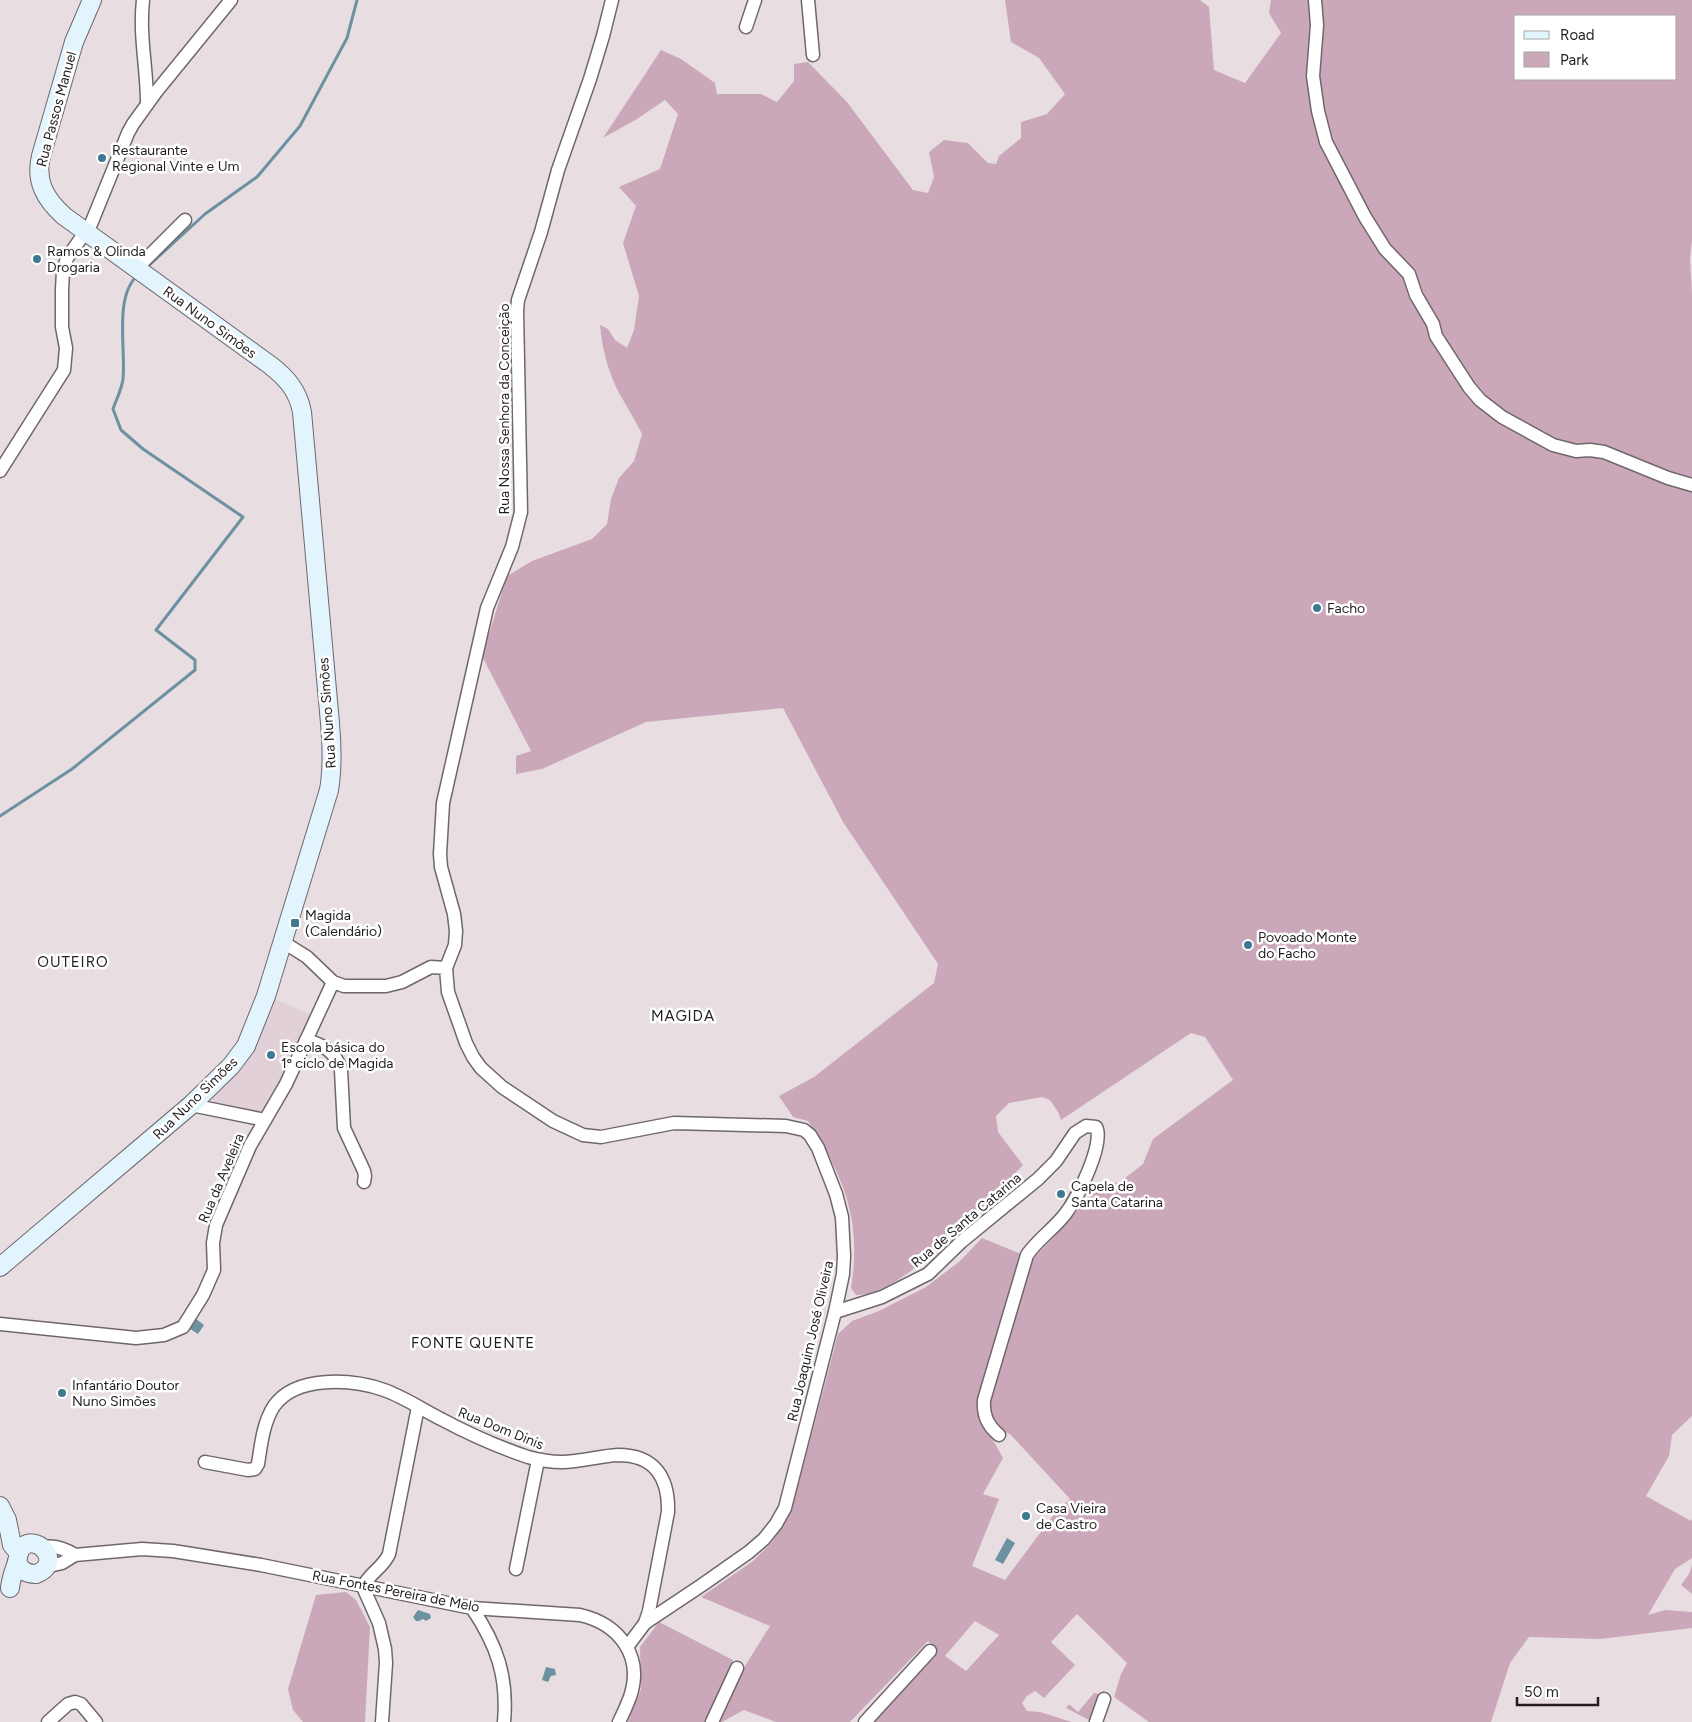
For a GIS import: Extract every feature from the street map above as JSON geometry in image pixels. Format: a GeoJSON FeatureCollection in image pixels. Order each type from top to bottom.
{"type":"FeatureCollection","features":[{"type":"Feature","properties":{"kind":"street","name":"Rua Passos Manuel"},"geometry":{"type":"LineString","coordinates":[[86,232],[64,216],[51,203],[41,188],[38,172],[74,42],[92,0]]}},
{"type":"Feature","properties":{"kind":"street"},"geometry":{"type":"LineString","coordinates":[[143,0],[141,32],[147,73],[147,103]]}},
{"type":"Feature","properties":{"kind":"street"},"geometry":{"type":"LineString","coordinates":[[0,471],[64,370],[66,359],[62,328],[63,272],[70,252],[91,224],[128,133],[147,103],[231,0]]}},
{"type":"Feature","properties":{"kind":"street","name":"Rua Nossa Senhora da Conceição"},"geometry":{"type":"LineString","coordinates":[[446,968],[454,945],[456,930],[450,897],[441,867],[443,804],[487,608],[512,547],[521,512],[518,300],[541,232],[558,170],[604,36],[612,0]]}},
{"type":"Feature","properties":{"kind":"street"},"geometry":{"type":"LineString","coordinates":[[746,27],[755,0]]}},
{"type":"Feature","properties":{"kind":"street"},"geometry":{"type":"LineString","coordinates":[[808,0],[814,55]]}},
{"type":"Feature","properties":{"kind":"street"},"geometry":{"type":"LineString","coordinates":[[1315,0],[1318,25],[1313,76],[1318,111],[1326,142],[1365,217],[1385,249],[1409,274],[1416,296],[1433,324],[1436,336],[1469,387],[1480,400],[1502,417],[1553,445],[1576,451],[1604,452],[1668,478],[1692,485]]}},
{"type":"Feature","properties":{"kind":"street"},"geometry":{"type":"LineString","coordinates":[[137,268],[185,220]]}},
{"type":"Feature","properties":{"kind":"street","name":"Rua Nuno Simões"},"geometry":{"type":"LineString","coordinates":[[0,1267],[191,1105],[231,1066],[246,1046],[266,996],[284,942],[298,887],[329,790],[332,758],[301,404],[294,389],[278,372],[86,232]]}},
{"type":"Feature","properties":{"kind":"street"},"geometry":{"type":"LineString","coordinates":[[284,942],[307,957],[333,982],[344,986],[386,986],[402,982],[431,967],[446,968]]}},
{"type":"Feature","properties":{"kind":"street","name":"Rua Joaquim José Oliveira"},"geometry":{"type":"LineString","coordinates":[[446,968],[448,992],[466,1043],[480,1068],[502,1087],[553,1121],[574,1132],[601,1137],[687,1122],[796,1127],[810,1135],[829,1174],[842,1217],[843,1274],[835,1312],[784,1508],[776,1524],[749,1552],[645,1623]]}},
{"type":"Feature","properties":{"kind":"street","name":"Rua da Aveleira"},"geometry":{"type":"LineString","coordinates":[[0,1324],[136,1338],[164,1335],[183,1327],[214,1270],[216,1225],[250,1146],[286,1084],[333,982]]}},
{"type":"Feature","properties":{"kind":"street"},"geometry":{"type":"LineString","coordinates":[[306,1040],[327,1047],[338,1062],[341,1070],[344,1128],[364,1171],[364,1182]]}},
{"type":"Feature","properties":{"kind":"street"},"geometry":{"type":"LineString","coordinates":[[191,1105],[265,1120]]}},
{"type":"Feature","properties":{"kind":"street","name":"Rua de Santa Catarina"},"geometry":{"type":"LineString","coordinates":[[835,1312],[882,1297],[928,1274],[961,1242],[1038,1180],[1056,1161],[1075,1133],[1086,1126],[1096,1127],[1099,1137],[1095,1152],[1074,1203],[1035,1244],[1027,1256],[984,1400],[983,1410],[987,1420],[992,1429],[999,1435]]}},
{"type":"Feature","properties":{"kind":"street","name":"Rua Dom Dinis"},"geometry":{"type":"LineString","coordinates":[[205,1462],[248,1470],[255,1469],[258,1464],[266,1422],[274,1406],[283,1396],[294,1389],[319,1382],[368,1386],[384,1390],[474,1436],[538,1460],[562,1462],[620,1455],[645,1461],[660,1474],[669,1496],[668,1512],[652,1597],[645,1623],[628,1647]]}},
{"type":"Feature","properties":{"kind":"street"},"geometry":{"type":"LineString","coordinates":[[382,1722],[386,1663],[385,1649],[379,1623],[363,1590],[363,1586],[367,1579],[383,1565],[389,1554],[418,1407]]}},
{"type":"Feature","properties":{"kind":"street"},"geometry":{"type":"LineString","coordinates":[[516,1568],[538,1460]]}},
{"type":"Feature","properties":{"kind":"street"},"geometry":{"type":"LineString","coordinates":[[4,1513],[12,1545],[48,1555],[48,1560],[39,1571],[26,1573],[22,1570],[28,1551]]}},
{"type":"Feature","properties":{"kind":"street","name":"Rua Fontes Pereira de Melo"},"geometry":{"type":"LineString","coordinates":[[5,1594],[10,1580],[28,1551],[53,1546],[75,1555]]}},
{"type":"Feature","properties":{"kind":"street","name":"Rua Fontes Pereira de Melo"},"geometry":{"type":"LineString","coordinates":[[5,1594],[39,1571],[62,1563],[75,1555],[142,1549],[173,1551],[261,1565],[472,1608],[580,1615],[604,1623],[628,1647]]}},
{"type":"Feature","properties":{"kind":"street"},"geometry":{"type":"LineString","coordinates":[[472,1608],[488,1634],[499,1661],[506,1692],[504,1722]]}},
{"type":"Feature","properties":{"kind":"street"},"geometry":{"type":"LineString","coordinates":[[619,1722],[633,1686],[633,1665],[628,1647]]}},
{"type":"Feature","properties":{"kind":"street"},"geometry":{"type":"LineString","coordinates":[[865,1722],[930,1651]]}},
{"type":"Feature","properties":{"kind":"street"},"geometry":{"type":"LineString","coordinates":[[712,1722],[737,1668]]}},
{"type":"Feature","properties":{"kind":"street"},"geometry":{"type":"LineString","coordinates":[[1096,1722],[1104,1699]]}},
{"type":"Feature","properties":{"kind":"street"},"geometry":{"type":"LineString","coordinates":[[48,1722],[68,1704],[75,1702],[80,1704],[96,1722]]}},
{"type":"Feature","properties":{"kind":"shaded area","name":"Escola básica do 1º ciclo de Magida"},"geometry":{"type":"Polygon","coordinates":[[[272,998],[313,1015],[293,1064],[263,1115],[211,1103],[213,1097],[245,1061],[272,998]]]}},
{"type":"Feature","properties":{"kind":"green space"},"geometry":{"type":"Polygon","coordinates":[[[1005,0],[1200,0],[1209,7],[1214,70],[1245,83],[1281,33],[1269,13],[1271,0],[1692,0],[1692,241],[1690,258],[1692,293],[1692,1416],[1672,1435],[1669,1456],[1646,1496],[1691,1521],[1692,1519],[1692,1558],[1675,1569],[1648,1615],[1665,1610],[1692,1612],[1692,1628],[1600,1639],[1529,1637],[1510,1663],[1491,1722],[1149,1722],[1114,1697],[1121,1674],[1127,1663],[1077,1614],[1051,1642],[1075,1665],[1044,1698],[1035,1691],[1027,1696],[1022,1703],[1027,1711],[1040,1712],[1072,1722],[871,1722],[907,1683],[935,1657],[936,1648],[928,1641],[850,1722],[776,1722],[744,1710],[722,1722],[717,1722],[745,1666],[770,1626],[701,1597],[753,1561],[772,1542],[792,1509],[838,1334],[852,1321],[879,1311],[926,1287],[960,1261],[982,1238],[1033,1259],[1099,1185],[1120,1182],[1143,1164],[1153,1139],[1233,1080],[1205,1037],[1191,1033],[1061,1120],[1050,1100],[1042,1097],[1009,1103],[996,1116],[998,1132],[1023,1165],[969,1221],[921,1264],[875,1292],[856,1295],[851,1288],[854,1264],[852,1220],[840,1181],[821,1141],[808,1121],[793,1117],[779,1096],[814,1077],[934,983],[938,964],[843,822],[783,708],[646,722],[542,769],[516,774],[516,756],[531,751],[482,656],[507,576],[532,561],[592,539],[607,524],[611,499],[619,478],[634,461],[642,434],[612,377],[604,351],[600,325],[608,329],[615,340],[627,348],[634,330],[639,296],[623,243],[636,206],[619,187],[660,169],[678,114],[665,100],[637,119],[603,138],[661,50],[681,59],[715,83],[717,94],[761,94],[777,102],[794,81],[794,64],[808,62],[847,102],[913,190],[928,193],[934,177],[929,152],[944,140],[968,143],[988,163],[996,164],[999,156],[1021,138],[1021,122],[1047,114],[1065,94],[1039,58],[1011,42],[1005,0]],[[980,1417],[1003,1458],[983,1494],[999,1499],[972,1566],[1005,1580],[1055,1513],[1070,1499],[1011,1435],[980,1417]],[[975,1621],[945,1656],[966,1671],[999,1635],[975,1621]]]}},
{"type":"Feature","properties":{"kind":"green space"},"geometry":{"type":"Polygon","coordinates":[[[1692,1565],[1692,1594],[1681,1585],[1689,1574],[1692,1565]]]}},
{"type":"Feature","properties":{"kind":"green space"},"geometry":{"type":"Polygon","coordinates":[[[346,1592],[356,1600],[370,1627],[365,1722],[303,1722],[293,1710],[288,1689],[316,1595],[346,1592]]]}},
{"type":"Feature","properties":{"kind":"green space"},"geometry":{"type":"Polygon","coordinates":[[[659,1622],[733,1660],[708,1722],[628,1722],[641,1689],[640,1647],[659,1622]]]}},
{"type":"Feature","properties":{"kind":"green space"},"geometry":{"type":"Polygon","coordinates":[[[1094,1693],[1100,1694],[1089,1720],[1066,1708],[1069,1704],[1078,1712],[1094,1693]]]}},
{"type":"Feature","properties":{"kind":"water"},"geometry":{"type":"Polygon","coordinates":[[[196,1319],[204,1325],[198,1334],[190,1329],[196,1319]]]}},
{"type":"Feature","properties":{"kind":"water"},"geometry":{"type":"Polygon","coordinates":[[[1007,1538],[1015,1543],[1003,1564],[995,1560],[1007,1538]]]}},
{"type":"Feature","properties":{"kind":"water"},"geometry":{"type":"Polygon","coordinates":[[[418,1610],[430,1614],[431,1618],[426,1621],[423,1619],[416,1621],[413,1617],[418,1610]]]}},
{"type":"Feature","properties":{"kind":"water"},"geometry":{"type":"Polygon","coordinates":[[[546,1667],[555,1669],[556,1675],[551,1676],[548,1682],[542,1680],[546,1667]]]}},
{"type":"Feature","properties":{"kind":"waterway"},"geometry":{"type":"LineString","coordinates":[[146,268],[205,214],[257,177],[300,126],[347,38],[357,0]]}},
{"type":"Feature","properties":{"kind":"waterway"},"geometry":{"type":"LineString","coordinates":[[0,816],[72,769],[195,670],[195,660],[156,630],[243,517],[143,449],[121,430],[113,409],[123,379],[123,310],[130,285],[137,276]]}},
{"type":"Feature","properties":{"kind":"place","name":"Restaurante Regional Vinte e Um"},"geometry":{"type":"Point","coordinates":[102,158]}},
{"type":"Feature","properties":{"kind":"place","name":"Ramos & Olinda Drogaria"},"geometry":{"type":"Point","coordinates":[37,259]}},
{"type":"Feature","properties":{"kind":"place","name":"Facho"},"geometry":{"type":"Point","coordinates":[1317,608]}},
{"type":"Feature","properties":{"kind":"place","name":"Magida (Calendário)"},"geometry":{"type":"Point","coordinates":[295,923]}},
{"type":"Feature","properties":{"kind":"place","name":"Povoado Monte do Facho"},"geometry":{"type":"Point","coordinates":[1248,945]}},
{"type":"Feature","properties":{"kind":"place","name":"Escola básica do 1º ciclo de Magida"},"geometry":{"type":"Point","coordinates":[271,1055]}},
{"type":"Feature","properties":{"kind":"place","name":"Capela de Santa Catarina"},"geometry":{"type":"Point","coordinates":[1061,1194]}},
{"type":"Feature","properties":{"kind":"place","name":"Infantário Doutor Nuno Simões"},"geometry":{"type":"Point","coordinates":[62,1393]}},
{"type":"Feature","properties":{"kind":"place","name":"Casa Vieira de Castro"},"geometry":{"type":"Point","coordinates":[1026,1516]}},
{"type":"Feature","properties":{"kind":"district","name":"OUTEIRO"},"geometry":{"type":"Point","coordinates":[73,962]}},
{"type":"Feature","properties":{"kind":"district","name":"MAGIDA"},"geometry":{"type":"Point","coordinates":[683,1016]}},
{"type":"Feature","properties":{"kind":"district","name":"FONTE QUENTE"},"geometry":{"type":"Point","coordinates":[473,1343]}}]}
